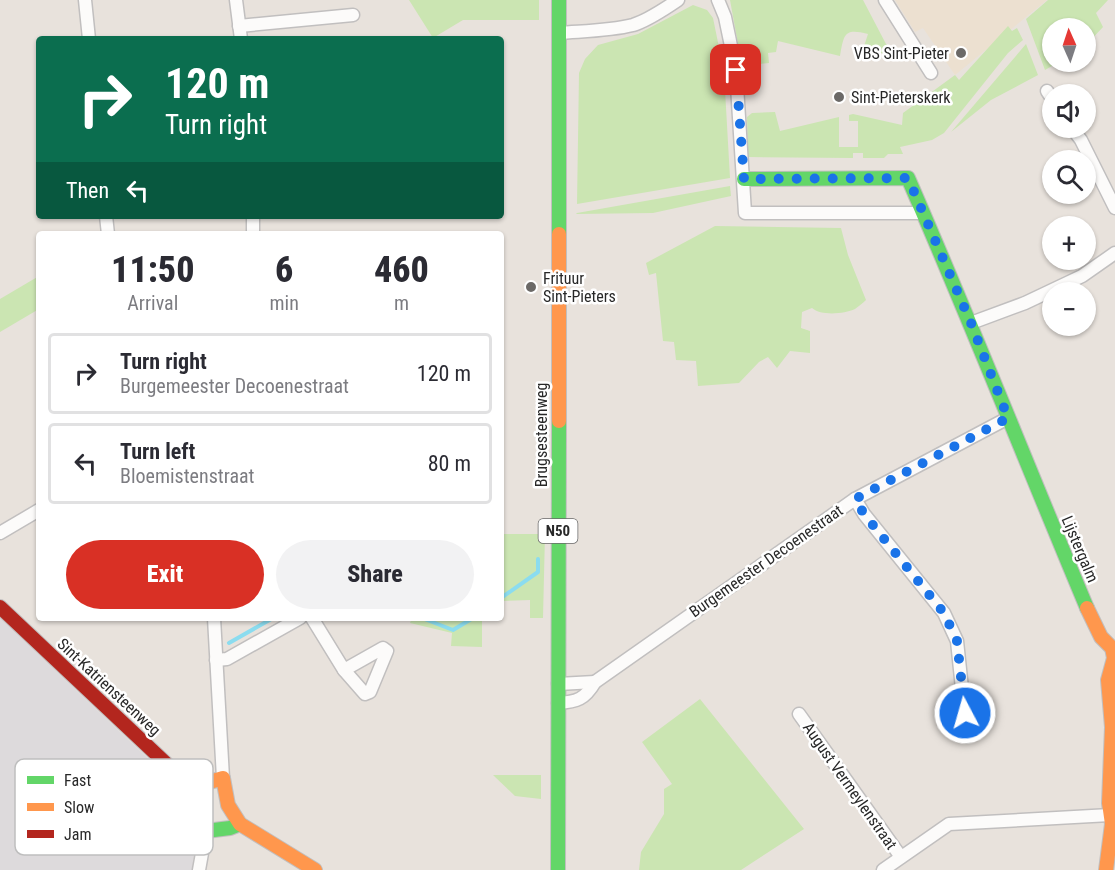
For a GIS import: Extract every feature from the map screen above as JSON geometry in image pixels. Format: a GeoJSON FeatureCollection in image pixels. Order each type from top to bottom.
{"type":"FeatureCollection","features":[{"type":"Feature","properties":{"kind":"street"},"geometry":{"type":"LineString","coordinates":[[85,0],[89,36]]}},
{"type":"Feature","properties":{"kind":"street"},"geometry":{"type":"LineString","coordinates":[[236,0],[241,36]]}},
{"type":"Feature","properties":{"kind":"street","name":"Brugsesteenweg"},"geometry":{"type":"LineString","coordinates":[[558,870],[559,0]]}},
{"type":"Feature","properties":{"kind":"street"},"geometry":{"type":"LineString","coordinates":[[559,33],[633,25],[678,0]]}},
{"type":"Feature","properties":{"kind":"street"},"geometry":{"type":"LineString","coordinates":[[718,0],[725,17],[736,70],[745,213],[923,213]]}},
{"type":"Feature","properties":{"kind":"street"},"geometry":{"type":"LineString","coordinates":[[885,0],[931,73]]}},
{"type":"Feature","properties":{"kind":"street"},"geometry":{"type":"LineString","coordinates":[[239,26],[353,15]]}},
{"type":"Feature","properties":{"kind":"street"},"geometry":{"type":"LineString","coordinates":[[1080,138],[1115,208]]}},
{"type":"Feature","properties":{"kind":"street","name":"Lijstergalm"},"geometry":{"type":"LineString","coordinates":[[744,179],[908,178],[971,323],[1094,625],[1101,637],[1114,647],[1114,658],[1108,680],[1112,727],[1112,824],[1106,870]]}},
{"type":"Feature","properties":{"kind":"street"},"geometry":{"type":"LineString","coordinates":[[971,323],[1025,303],[1073,280],[1115,253]]}},
{"type":"Feature","properties":{"kind":"street","name":"Burgemeester Decoenestraat"},"geometry":{"type":"LineString","coordinates":[[558,703],[574,702],[589,692],[595,682],[855,499],[1008,418]]}},
{"type":"Feature","properties":{"kind":"street"},"geometry":{"type":"LineString","coordinates":[[855,499],[864,514],[944,613],[957,641],[968,736]]}},
{"type":"Feature","properties":{"kind":"street"},"geometry":{"type":"LineString","coordinates":[[0,533],[36,512]]}},
{"type":"Feature","properties":{"kind":"street","name":"Sint-Katriensteenweg"},"geometry":{"type":"LineString","coordinates":[[0,607],[160,759]]}},
{"type":"Feature","properties":{"kind":"street"},"geometry":{"type":"LineString","coordinates":[[214,621],[222,778],[228,806],[240,824],[315,870]]}},
{"type":"Feature","properties":{"kind":"street"},"geometry":{"type":"LineString","coordinates":[[216,660],[227,659],[295,621]]}},
{"type":"Feature","properties":{"kind":"street"},"geometry":{"type":"LineString","coordinates":[[314,621],[344,670]]}},
{"type":"Feature","properties":{"kind":"street"},"geometry":{"type":"LineString","coordinates":[[558,684],[595,682]]}},
{"type":"Feature","properties":{"kind":"street","name":"August Vermeylenstraat"},"geometry":{"type":"LineString","coordinates":[[799,714],[901,857]]}},
{"type":"Feature","properties":{"kind":"street"},"geometry":{"type":"LineString","coordinates":[[213,781],[222,778]]}},
{"type":"Feature","properties":{"kind":"street"},"geometry":{"type":"LineString","coordinates":[[883,870],[949,824],[1111,806]]}},
{"type":"Feature","properties":{"kind":"street"},"geometry":{"type":"LineString","coordinates":[[213,830],[240,824]]}},
{"type":"Feature","properties":{"kind":"street"},"geometry":{"type":"LineString","coordinates":[[199,870],[202,855]]}},
{"type":"Feature","properties":{"kind":"shaded area","name":"VBS Sint-Pieter"},"geometry":{"type":"Polygon","coordinates":[[[895,0],[1047,0],[955,75],[923,28],[915,32],[895,0]]]}},
{"type":"Feature","properties":{"kind":"shaded area"},"geometry":{"type":"Polygon","coordinates":[[[0,618],[148,759],[15,759],[15,855],[194,855],[192,870],[0,870],[0,618]]]}},
{"type":"Feature","properties":{"kind":"green space"},"geometry":{"type":"Polygon","coordinates":[[[409,0],[539,0],[539,20],[463,20],[436,36],[432,36],[409,0]]]}},
{"type":"Feature","properties":{"kind":"green space"},"geometry":{"type":"Polygon","coordinates":[[[730,0],[863,0],[886,44],[896,50],[860,58],[868,34],[854,32],[844,38],[840,56],[778,41],[776,52],[768,53],[769,63],[742,66],[730,0]]]}},
{"type":"Feature","properties":{"kind":"green space"},"geometry":{"type":"Polygon","coordinates":[[[1048,0],[1108,0],[1096,13],[1103,27],[1096,34],[1096,18],[1042,18],[1042,62],[1026,19],[1048,0]]]}},
{"type":"Feature","properties":{"kind":"green space"},"geometry":{"type":"Polygon","coordinates":[[[693,5],[707,10],[713,18],[724,72],[730,178],[577,204],[579,73],[585,59],[598,45],[638,34],[693,5]]]}},
{"type":"Feature","properties":{"kind":"green space"},"geometry":{"type":"Polygon","coordinates":[[[1008,26],[1012,31],[1017,28],[1023,40],[1008,53],[944,133],[932,140],[900,147],[903,154],[888,154],[884,158],[863,158],[863,153],[853,153],[853,158],[748,157],[747,117],[752,113],[775,112],[780,131],[839,117],[839,147],[858,147],[858,121],[849,121],[849,115],[902,125],[903,113],[955,75],[959,80],[1008,26]]]}},
{"type":"Feature","properties":{"kind":"green space"},"geometry":{"type":"Polygon","coordinates":[[[1026,44],[1038,75],[991,100],[951,132],[1026,44]]]}},
{"type":"Feature","properties":{"kind":"green space"},"geometry":{"type":"Polygon","coordinates":[[[730,186],[731,196],[653,213],[576,214],[577,213],[730,186]]]}},
{"type":"Feature","properties":{"kind":"green space"},"geometry":{"type":"Polygon","coordinates":[[[715,226],[841,228],[848,255],[866,300],[855,309],[845,312],[827,313],[812,308],[802,312],[801,328],[810,331],[810,353],[790,351],[777,368],[768,357],[759,362],[739,383],[698,386],[696,361],[676,360],[674,342],[663,341],[656,273],[649,275],[646,263],[715,226]]]}},
{"type":"Feature","properties":{"kind":"green space"},"geometry":{"type":"Polygon","coordinates":[[[36,278],[36,311],[0,332],[0,299],[36,278]]]}},
{"type":"Feature","properties":{"kind":"green space"},"geometry":{"type":"Polygon","coordinates":[[[504,534],[545,534],[543,618],[530,618],[530,600],[504,601],[504,534]]]}},
{"type":"Feature","properties":{"kind":"green space"},"geometry":{"type":"Polygon","coordinates":[[[411,621],[482,621],[482,647],[451,646],[452,633],[410,623],[411,621]]]}},
{"type":"Feature","properties":{"kind":"green space"},"geometry":{"type":"Polygon","coordinates":[[[700,699],[804,829],[741,870],[639,870],[641,852],[664,814],[664,789],[672,784],[642,742],[700,699]]]}},
{"type":"Feature","properties":{"kind":"green space"},"geometry":{"type":"Polygon","coordinates":[[[493,775],[541,775],[541,799],[515,796],[493,775]]]}},
{"type":"Feature","properties":{"kind":"waterway"},"geometry":{"type":"LineString","coordinates":[[504,596],[538,572],[538,559]]}},
{"type":"Feature","properties":{"kind":"waterway"},"geometry":{"type":"LineString","coordinates":[[229,643],[268,621]]}},
{"type":"Feature","properties":{"kind":"waterway"},"geometry":{"type":"LineString","coordinates":[[430,621],[453,630],[468,621]]}},
{"type":"Feature","properties":{"kind":"traffic: fast"},"geometry":{"type":"LineString","coordinates":[[559,0],[559,234]]}},
{"type":"Feature","properties":{"kind":"traffic: fast"},"geometry":{"type":"LineString","coordinates":[[744,179],[908,178],[1087,608]]}},
{"type":"Feature","properties":{"kind":"traffic: fast"},"geometry":{"type":"LineString","coordinates":[[558,870],[559,421]]}},
{"type":"Feature","properties":{"kind":"traffic: fast"},"geometry":{"type":"LineString","coordinates":[[213,830],[240,824]]}},
{"type":"Feature","properties":{"kind":"traffic: slow"},"geometry":{"type":"LineString","coordinates":[[559,234],[559,421]]}},
{"type":"Feature","properties":{"kind":"traffic: slow"},"geometry":{"type":"LineString","coordinates":[[1087,608],[1101,637],[1112,648],[1114,658],[1108,680],[1112,727],[1109,803],[1112,824],[1106,870]]}},
{"type":"Feature","properties":{"kind":"traffic: slow"},"geometry":{"type":"LineString","coordinates":[[213,781],[223,778],[228,805],[240,824],[315,870]]}},
{"type":"Feature","properties":{"kind":"traffic: jam"},"geometry":{"type":"LineString","coordinates":[[0,607],[161,759]]}},
{"type":"Feature","properties":{"kind":"place","name":"VBS Sint-Pieter"},"geometry":{"type":"Point","coordinates":[961,53]}},
{"type":"Feature","properties":{"kind":"place","name":"Sint-Pieterskerk"},"geometry":{"type":"Point","coordinates":[839,97]}},
{"type":"Feature","properties":{"kind":"place","name":"Frituur Sint-Pieters"},"geometry":{"type":"Point","coordinates":[531,287]}},
{"type":"Feature","properties":{"kind":"route"},"geometry":{"type":"LineString","coordinates":[[736,70],[744,179],[908,178],[971,323],[1008,418],[855,499],[864,514],[944,613],[957,641],[965,713]]}}]}
